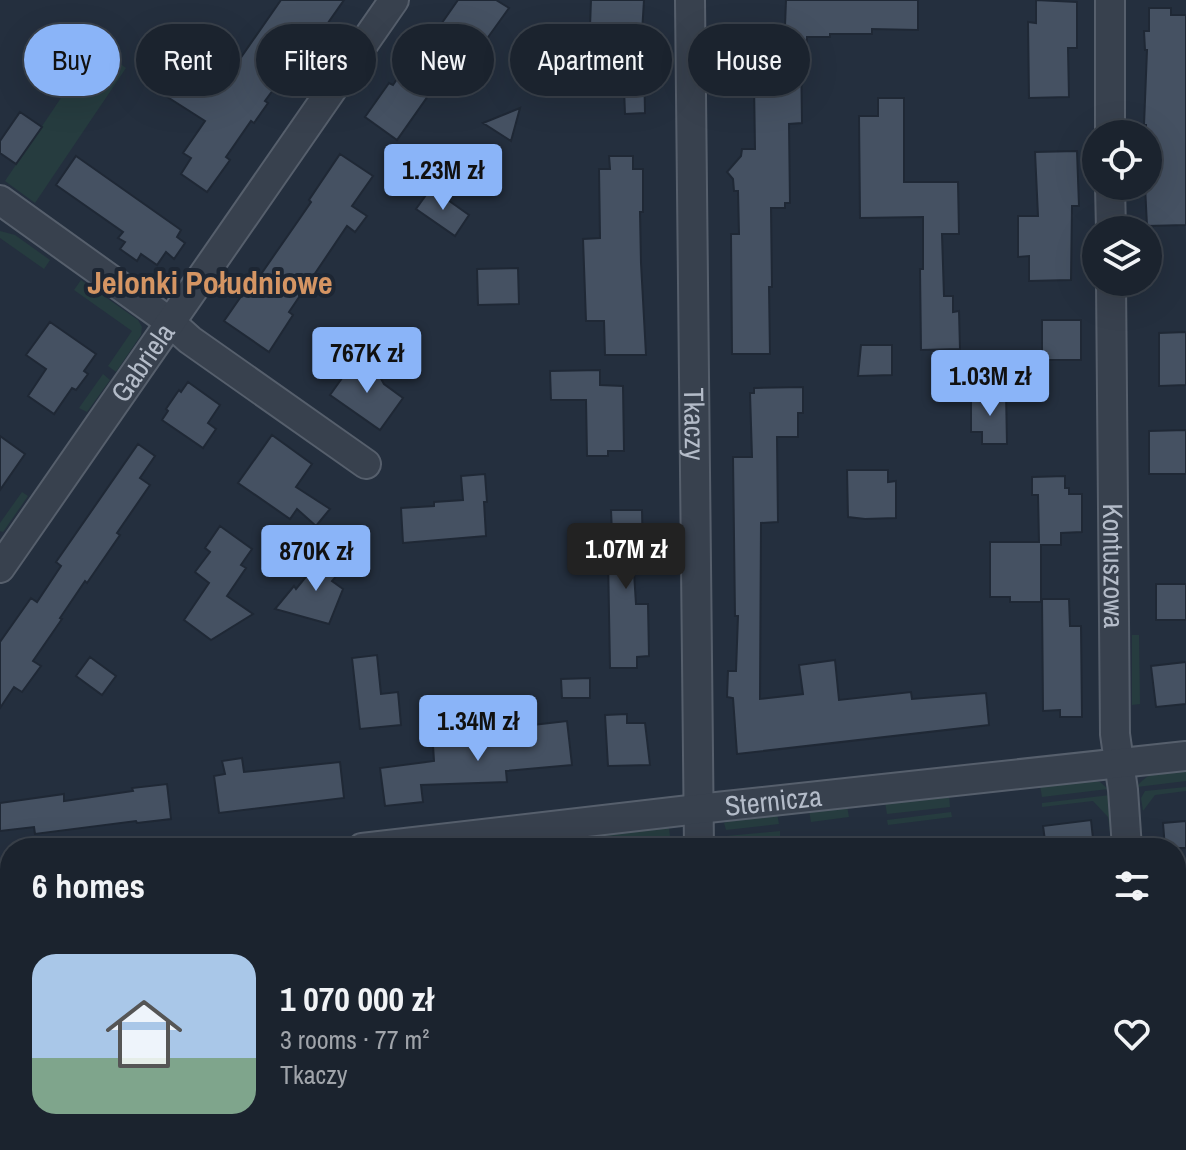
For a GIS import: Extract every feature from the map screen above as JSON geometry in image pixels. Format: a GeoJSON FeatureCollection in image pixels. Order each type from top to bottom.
{"type":"FeatureCollection","features":[{"type":"Feature","properties":{"kind":"street","name":"Gabriela"},"geometry":{"type":"LineString","coordinates":[[0,568],[394,0]]}},
{"type":"Feature","properties":{"kind":"street","name":"Tkaczy"},"geometry":{"type":"LineString","coordinates":[[690,0],[699,838]]}},
{"type":"Feature","properties":{"kind":"street"},"geometry":{"type":"LineString","coordinates":[[1110,0],[1110,120]]}},
{"type":"Feature","properties":{"kind":"street"},"geometry":{"type":"LineString","coordinates":[[0,200],[366,464]]}},
{"type":"Feature","properties":{"kind":"street","name":"Kontuszowa"},"geometry":{"type":"LineString","coordinates":[[1111,296],[1115,734],[1126,838]]}},
{"type":"Feature","properties":{"kind":"street","name":"Sternicza"},"geometry":{"type":"LineString","coordinates":[[448,838],[1186,756]]}},
{"type":"Feature","properties":{"kind":"green space"},"geometry":{"type":"Polygon","coordinates":[[[62,96],[107,96],[35,203],[5,181],[62,96]]]}},
{"type":"Feature","properties":{"kind":"green space"},"geometry":{"type":"Polygon","coordinates":[[[0,231],[15,235],[50,260],[44,269],[0,238],[0,231]]]}},
{"type":"Feature","properties":{"kind":"green space"},"geometry":{"type":"Polygon","coordinates":[[[81,280],[138,320],[142,327],[141,335],[116,372],[108,366],[132,331],[74,290],[81,280]]]}},
{"type":"Feature","properties":{"kind":"green space"},"geometry":{"type":"Polygon","coordinates":[[[103,374],[110,380],[87,412],[79,408],[103,374]]]}},
{"type":"Feature","properties":{"kind":"green space"},"geometry":{"type":"Polygon","coordinates":[[[22,492],[28,496],[3,532],[0,531],[0,523],[22,492]]]}},
{"type":"Feature","properties":{"kind":"green space"},"geometry":{"type":"Polygon","coordinates":[[[1132,635],[1139,635],[1140,704],[1132,705],[1132,635]]]}},
{"type":"Feature","properties":{"kind":"green space"},"geometry":{"type":"Polygon","coordinates":[[[1186,769],[1186,781],[1137,787],[1153,774],[1186,769]]]}},
{"type":"Feature","properties":{"kind":"green space"},"geometry":{"type":"Polygon","coordinates":[[[1093,780],[1108,789],[1042,797],[1040,785],[1093,780]]]}},
{"type":"Feature","properties":{"kind":"green space"},"geometry":{"type":"Polygon","coordinates":[[[1186,787],[1186,791],[1155,795],[1143,811],[1141,798],[1145,791],[1186,787]]]}},
{"type":"Feature","properties":{"kind":"green space"},"geometry":{"type":"Polygon","coordinates":[[[949,795],[950,807],[887,814],[885,802],[949,795]]]}},
{"type":"Feature","properties":{"kind":"green space"},"geometry":{"type":"Polygon","coordinates":[[[1110,795],[1115,838],[1111,838],[1108,817],[1093,801],[1042,807],[1042,803],[1110,795]]]}},
{"type":"Feature","properties":{"kind":"green space"},"geometry":{"type":"Polygon","coordinates":[[[847,806],[849,817],[811,822],[809,810],[847,806]]]}},
{"type":"Feature","properties":{"kind":"green space"},"geometry":{"type":"Polygon","coordinates":[[[951,812],[952,817],[888,825],[887,820],[951,812]]]}},
{"type":"Feature","properties":{"kind":"green space"},"geometry":{"type":"Polygon","coordinates":[[[777,813],[779,824],[726,830],[724,823],[735,818],[777,813]]]}},
{"type":"Feature","properties":{"kind":"green space"},"geometry":{"type":"Polygon","coordinates":[[[665,827],[669,828],[670,836],[584,838],[665,827]]]}},
{"type":"Feature","properties":{"kind":"green space"},"geometry":{"type":"Polygon","coordinates":[[[780,831],[780,836],[764,838],[725,838],[780,831]]]}},
{"type":"Feature","properties":{"kind":"building"},"geometry":{"type":"Polygon","coordinates":[[[281,0],[344,0],[327,24],[264,24],[281,0]]]}},
{"type":"Feature","properties":{"kind":"building"},"geometry":{"type":"Polygon","coordinates":[[[458,0],[496,0],[509,8],[494,29],[494,24],[441,24],[458,0]]]}},
{"type":"Feature","properties":{"kind":"building"},"geometry":{"type":"Polygon","coordinates":[[[591,0],[644,0],[643,24],[590,24],[591,0]]]}},
{"type":"Feature","properties":{"kind":"building"},"geometry":{"type":"Polygon","coordinates":[[[786,0],[918,0],[918,30],[872,29],[872,34],[810,37],[810,24],[785,24],[786,0]]]}},
{"type":"Feature","properties":{"kind":"building"},"geometry":{"type":"Polygon","coordinates":[[[1036,0],[1077,2],[1077,48],[1068,48],[1069,97],[1029,98],[1028,22],[1036,23],[1036,0]]]}},
{"type":"Feature","properties":{"kind":"building"},"geometry":{"type":"Polygon","coordinates":[[[1149,8],[1171,8],[1171,15],[1186,15],[1186,225],[1162,226],[1162,216],[1146,216],[1146,200],[1162,200],[1162,120],[1144,120],[1147,50],[1144,31],[1149,31],[1149,8]]]}},
{"type":"Feature","properties":{"kind":"building"},"geometry":{"type":"Polygon","coordinates":[[[256,36],[256,96],[269,96],[265,101],[268,103],[226,157],[230,160],[207,192],[181,174],[191,158],[183,153],[205,121],[166,96],[240,96],[240,59],[256,36]]]}},
{"type":"Feature","properties":{"kind":"building"},"geometry":{"type":"Polygon","coordinates":[[[389,83],[392,84],[392,96],[428,96],[397,140],[365,117],[389,83]]]}},
{"type":"Feature","properties":{"kind":"building"},"geometry":{"type":"Polygon","coordinates":[[[624,96],[645,96],[645,113],[625,114],[624,96]]]}},
{"type":"Feature","properties":{"kind":"building"},"geometry":{"type":"Polygon","coordinates":[[[754,96],[802,96],[802,123],[789,124],[790,203],[785,203],[785,208],[771,208],[770,354],[732,354],[731,234],[739,234],[738,191],[734,191],[733,179],[727,172],[741,156],[742,149],[755,149],[754,96]]]}},
{"type":"Feature","properties":{"kind":"building"},"geometry":{"type":"Polygon","coordinates":[[[878,98],[904,98],[904,182],[958,182],[959,234],[942,234],[944,296],[953,296],[953,312],[959,311],[960,349],[921,350],[923,217],[860,218],[859,116],[878,116],[878,98]]]}},
{"type":"Feature","properties":{"kind":"building"},"geometry":{"type":"Polygon","coordinates":[[[520,108],[511,141],[483,123],[520,108]]]}},
{"type":"Feature","properties":{"kind":"building"},"geometry":{"type":"Polygon","coordinates":[[[20,112],[42,127],[16,164],[0,153],[0,141],[20,112]]]}},
{"type":"Feature","properties":{"kind":"building"},"geometry":{"type":"Polygon","coordinates":[[[1077,151],[1079,206],[1072,206],[1071,280],[1029,281],[1029,256],[1018,257],[1018,216],[1038,216],[1035,152],[1077,151]]]}},
{"type":"Feature","properties":{"kind":"building"},"geometry":{"type":"Polygon","coordinates":[[[340,154],[373,176],[352,206],[367,216],[355,232],[347,226],[289,312],[293,315],[269,352],[224,321],[298,221],[340,154]]]}},
{"type":"Feature","properties":{"kind":"building"},"geometry":{"type":"Polygon","coordinates":[[[76,156],[181,230],[177,237],[185,243],[174,259],[166,252],[157,265],[141,254],[137,261],[120,249],[125,242],[118,238],[123,232],[56,185],[76,156]]]}},
{"type":"Feature","properties":{"kind":"building"},"geometry":{"type":"Polygon","coordinates":[[[609,156],[633,156],[633,169],[643,169],[643,212],[640,212],[646,355],[605,355],[604,321],[586,321],[583,239],[600,238],[599,169],[610,169],[609,156]]]}},
{"type":"Feature","properties":{"kind":"building"},"geometry":{"type":"Polygon","coordinates":[[[431,188],[469,215],[455,236],[416,209],[431,188]]]}},
{"type":"Feature","properties":{"kind":"building"},"geometry":{"type":"Polygon","coordinates":[[[518,268],[519,304],[478,305],[477,269],[518,268]]]}},
{"type":"Feature","properties":{"kind":"building"},"geometry":{"type":"Polygon","coordinates":[[[1042,320],[1081,320],[1081,360],[1042,360],[1042,320]]]}},
{"type":"Feature","properties":{"kind":"building"},"geometry":{"type":"Polygon","coordinates":[[[50,322],[96,354],[84,371],[88,374],[76,390],[72,388],[54,414],[28,396],[46,369],[26,355],[50,322]]]}},
{"type":"Feature","properties":{"kind":"building"},"geometry":{"type":"Polygon","coordinates":[[[1186,332],[1186,385],[1159,386],[1159,333],[1186,332]]]}},
{"type":"Feature","properties":{"kind":"building"},"geometry":{"type":"Polygon","coordinates":[[[861,345],[892,345],[892,375],[858,376],[861,345]]]}},
{"type":"Feature","properties":{"kind":"building"},"geometry":{"type":"Polygon","coordinates":[[[355,360],[403,398],[380,430],[330,395],[355,360]]]}},
{"type":"Feature","properties":{"kind":"building"},"geometry":{"type":"Polygon","coordinates":[[[600,370],[600,385],[623,386],[624,451],[608,451],[608,456],[587,456],[586,400],[551,400],[550,371],[600,370]]]}},
{"type":"Feature","properties":{"kind":"building"},"geometry":{"type":"Polygon","coordinates":[[[188,382],[220,405],[208,423],[216,429],[203,448],[162,420],[179,390],[181,392],[188,382]]]}},
{"type":"Feature","properties":{"kind":"building"},"geometry":{"type":"Polygon","coordinates":[[[803,387],[803,413],[798,413],[798,437],[777,437],[778,522],[761,523],[760,699],[803,694],[799,665],[835,660],[839,700],[911,692],[912,699],[986,693],[989,725],[737,754],[733,698],[727,697],[728,671],[736,671],[738,616],[735,616],[733,457],[752,457],[750,393],[754,393],[754,388],[803,387]]]}},
{"type":"Feature","properties":{"kind":"building"},"geometry":{"type":"Polygon","coordinates":[[[986,392],[1006,392],[1007,444],[982,444],[982,432],[971,432],[971,399],[986,399],[986,392]]]}},
{"type":"Feature","properties":{"kind":"building"},"geometry":{"type":"Polygon","coordinates":[[[1186,430],[1186,474],[1149,474],[1149,431],[1186,430]]]}},
{"type":"Feature","properties":{"kind":"building"},"geometry":{"type":"Polygon","coordinates":[[[272,435],[312,464],[296,487],[330,509],[316,526],[297,509],[290,519],[238,483],[272,435]]]}},
{"type":"Feature","properties":{"kind":"building"},"geometry":{"type":"Polygon","coordinates":[[[0,436],[25,454],[0,490],[0,436]]]}},
{"type":"Feature","properties":{"kind":"building"},"geometry":{"type":"Polygon","coordinates":[[[138,444],[155,456],[140,478],[150,485],[117,533],[120,535],[87,583],[85,581],[33,661],[41,666],[22,692],[14,687],[0,708],[0,642],[31,598],[37,602],[61,566],[56,562],[138,444]]]}},
{"type":"Feature","properties":{"kind":"building"},"geometry":{"type":"Polygon","coordinates":[[[847,470],[888,470],[888,482],[896,481],[896,518],[848,517],[847,470]]]}},
{"type":"Feature","properties":{"kind":"building"},"geometry":{"type":"Polygon","coordinates":[[[485,474],[486,536],[403,543],[401,508],[463,500],[461,476],[485,474]]]}},
{"type":"Feature","properties":{"kind":"building"},"geometry":{"type":"Polygon","coordinates":[[[1065,476],[1065,488],[1069,488],[1069,494],[1082,494],[1082,532],[1061,533],[1061,545],[1041,545],[1041,602],[1010,602],[1010,597],[990,597],[990,542],[1039,542],[1038,495],[1032,495],[1032,477],[1065,476]]]}},
{"type":"Feature","properties":{"kind":"building"},"geometry":{"type":"Polygon","coordinates":[[[611,510],[642,510],[643,557],[633,557],[636,604],[648,604],[649,656],[637,657],[637,668],[610,668],[608,558],[604,558],[603,533],[612,533],[611,510]]]}},
{"type":"Feature","properties":{"kind":"building"},"geometry":{"type":"Polygon","coordinates":[[[220,526],[252,549],[241,565],[246,568],[227,596],[253,614],[211,640],[184,620],[209,583],[195,572],[210,552],[205,548],[220,526]]]}},
{"type":"Feature","properties":{"kind":"building"},"geometry":{"type":"Polygon","coordinates":[[[326,552],[344,567],[332,581],[343,589],[329,624],[275,609],[294,586],[296,589],[326,552]]]}},
{"type":"Feature","properties":{"kind":"building"},"geometry":{"type":"Polygon","coordinates":[[[1156,584],[1186,584],[1186,620],[1156,620],[1156,584]]]}},
{"type":"Feature","properties":{"kind":"building"},"geometry":{"type":"Polygon","coordinates":[[[1042,599],[1069,599],[1070,626],[1081,626],[1082,717],[1060,717],[1060,710],[1043,711],[1042,599]]]}},
{"type":"Feature","properties":{"kind":"building"},"geometry":{"type":"Polygon","coordinates":[[[377,655],[381,694],[398,692],[401,725],[360,729],[352,658],[377,655]]]}},
{"type":"Feature","properties":{"kind":"building"},"geometry":{"type":"Polygon","coordinates":[[[90,657],[116,676],[102,695],[76,676],[90,657]]]}},
{"type":"Feature","properties":{"kind":"building"},"geometry":{"type":"Polygon","coordinates":[[[1186,662],[1186,704],[1156,707],[1151,666],[1186,662]]]}},
{"type":"Feature","properties":{"kind":"building"},"geometry":{"type":"Polygon","coordinates":[[[590,678],[590,698],[562,698],[561,679],[590,678]]]}},
{"type":"Feature","properties":{"kind":"building"},"geometry":{"type":"Polygon","coordinates":[[[627,714],[627,723],[645,723],[650,765],[608,766],[605,715],[627,714]]]}},
{"type":"Feature","properties":{"kind":"building"},"geometry":{"type":"Polygon","coordinates":[[[567,721],[572,765],[506,771],[507,782],[421,785],[423,802],[385,806],[380,768],[434,761],[433,745],[525,743],[524,726],[567,721]]]}},
{"type":"Feature","properties":{"kind":"building"},"geometry":{"type":"Polygon","coordinates":[[[242,758],[244,772],[340,762],[344,798],[219,813],[214,776],[225,774],[222,761],[242,758]]]}},
{"type":"Feature","properties":{"kind":"building"},"geometry":{"type":"Polygon","coordinates":[[[167,784],[171,819],[35,834],[34,827],[0,831],[0,803],[64,794],[64,801],[167,784]]]}},
{"type":"Feature","properties":{"kind":"building"},"geometry":{"type":"Polygon","coordinates":[[[1091,820],[1093,838],[1045,838],[1043,826],[1091,820]]]}},
{"type":"Feature","properties":{"kind":"building"},"geometry":{"type":"Polygon","coordinates":[[[1186,821],[1186,838],[1164,838],[1163,823],[1186,821]]]}},
{"type":"Feature","properties":{"kind":"district","name":"Jelonki Południowe"},"geometry":{"type":"Point","coordinates":[210,282]}}]}
